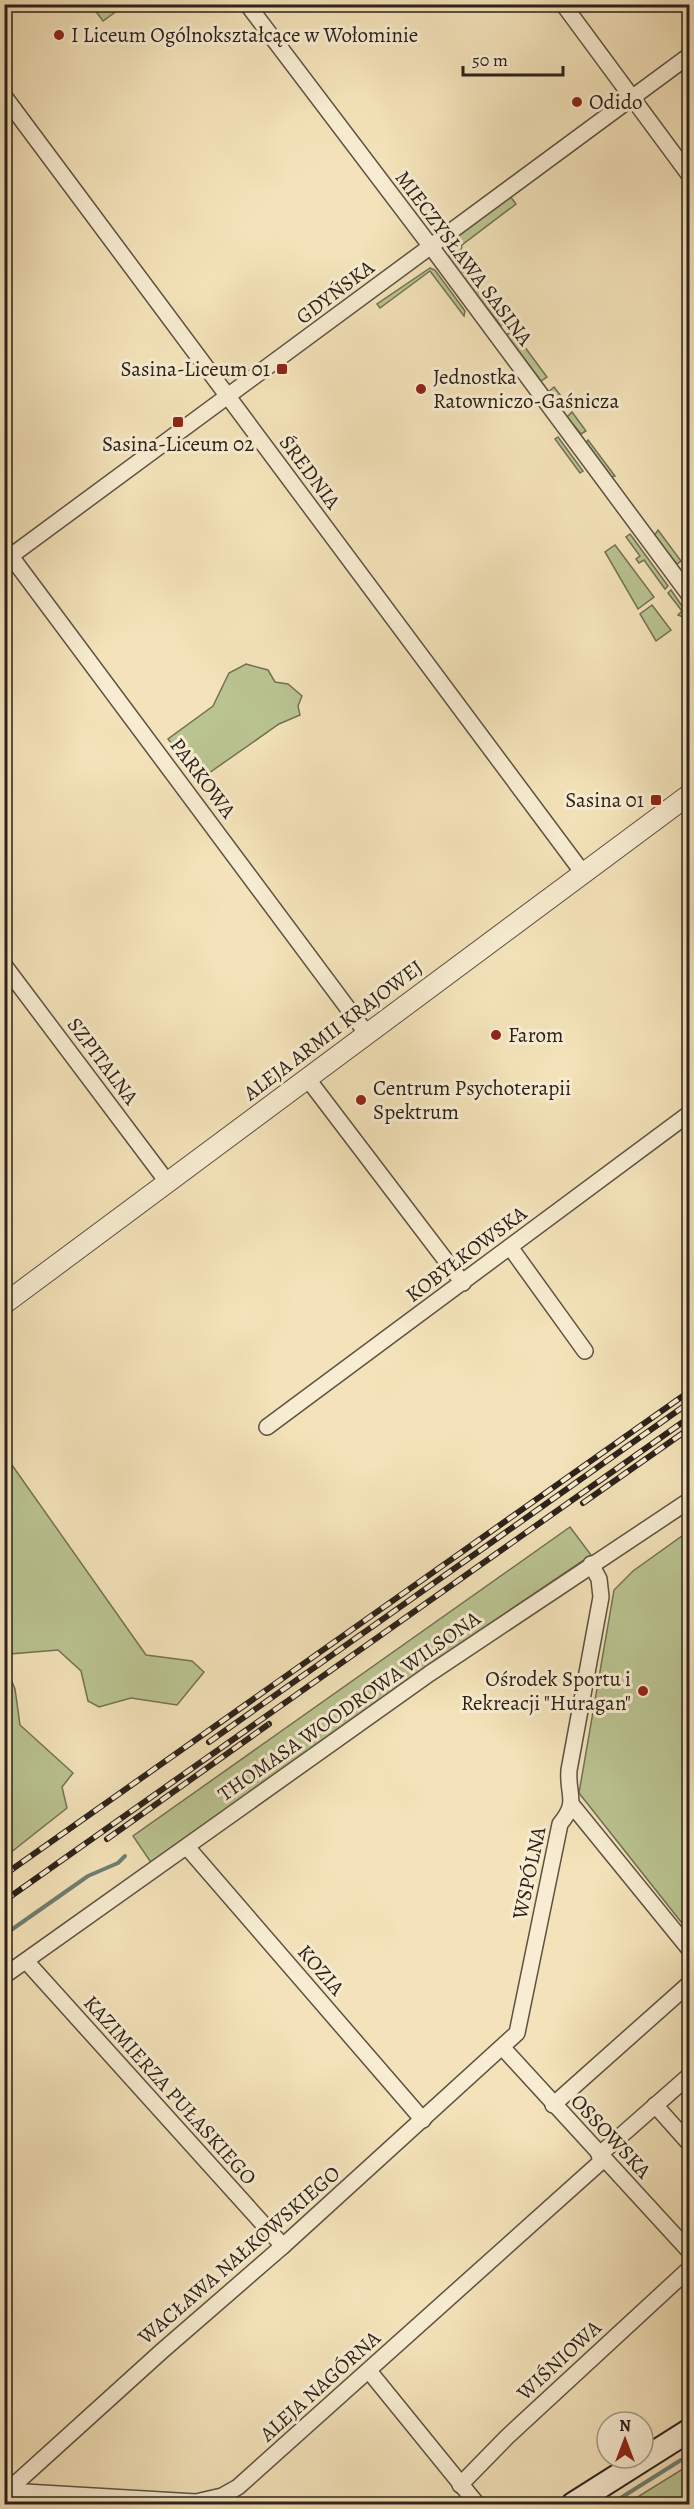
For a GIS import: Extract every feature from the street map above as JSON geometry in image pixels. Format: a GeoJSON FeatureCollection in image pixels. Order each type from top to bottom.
{"type":"FeatureCollection","features":[{"type":"Feature","properties":{"kind":"main road"},"geometry":{"type":"LineString","coordinates":[[573,2505],[690,2430]]}},
{"type":"Feature","properties":{"kind":"street","name":"MIECZYSŁAWA SASINA"},"geometry":{"type":"LineString","coordinates":[[247,4],[431,246],[690,596]]}},
{"type":"Feature","properties":{"kind":"street"},"geometry":{"type":"LineString","coordinates":[[563,4],[690,177]]}},
{"type":"Feature","properties":{"kind":"street","name":"GDYŃSKA"},"geometry":{"type":"LineString","coordinates":[[7,555],[228,398],[690,55]]}},
{"type":"Feature","properties":{"kind":"street","name":"ŚREDNIA"},"geometry":{"type":"LineString","coordinates":[[4,96],[583,873]]}},
{"type":"Feature","properties":{"kind":"street","name":"PARKOWA"},"geometry":{"type":"LineString","coordinates":[[7,555],[368,1034]]}},
{"type":"Feature","properties":{"kind":"street","name":"ALEJA ARMII KRAJOWEJ"},"geometry":{"type":"LineString","coordinates":[[4,1304],[690,794]]}},
{"type":"Feature","properties":{"kind":"street","name":"SZPITALNA"},"geometry":{"type":"LineString","coordinates":[[4,965],[168,1183]]}},
{"type":"Feature","properties":{"kind":"street"},"geometry":{"type":"LineString","coordinates":[[307,1078],[463,1283]]}},
{"type":"Feature","properties":{"kind":"street","name":"KOBYŁKOWSKA"},"geometry":{"type":"LineString","coordinates":[[267,1427],[690,1113]]}},
{"type":"Feature","properties":{"kind":"street"},"geometry":{"type":"LineString","coordinates":[[510,1247],[585,1351]]}},
{"type":"Feature","properties":{"kind":"street","name":"THOMASA WOODROWA WILSONA"},"geometry":{"type":"LineString","coordinates":[[4,1976],[429,1674],[690,1500]]}},
{"type":"Feature","properties":{"kind":"street"},"geometry":{"type":"LineString","coordinates":[[591,1564],[599,1579],[601,1597],[569,1770],[568,1784],[572,1805],[690,1950]]}},
{"type":"Feature","properties":{"kind":"street","name":"WSPÓLNA"},"geometry":{"type":"LineString","coordinates":[[502,2048],[517,2033],[561,1824],[572,1805]]}},
{"type":"Feature","properties":{"kind":"street","name":"KOZIA"},"geometry":{"type":"LineString","coordinates":[[188,1847],[423,2120]]}},
{"type":"Feature","properties":{"kind":"street","name":"KAZIMIERZA PUŁASKIEGO"},"geometry":{"type":"LineString","coordinates":[[32,1957],[283,2246]]}},
{"type":"Feature","properties":{"kind":"street"},"geometry":{"type":"LineString","coordinates":[[553,2105],[690,1983]]}},
{"type":"Feature","properties":{"kind":"street","name":"OSSOWSKA"},"geometry":{"type":"LineString","coordinates":[[502,2048],[690,2252]]}},
{"type":"Feature","properties":{"kind":"street","name":"WACŁAWA NAŁKOWSKIEGO"},"geometry":{"type":"LineString","coordinates":[[6,2493],[502,2048]]}},
{"type":"Feature","properties":{"kind":"street","name":"ALEJA NAGÓRNA"},"geometry":{"type":"LineString","coordinates":[[6,2493],[196,2502],[222,2496],[238,2487],[369,2371],[690,2075]]}},
{"type":"Feature","properties":{"kind":"street"},"geometry":{"type":"LineString","coordinates":[[655,2105],[688,2142]]}},
{"type":"Feature","properties":{"kind":"street","name":"WIŚNIOWA"},"geometry":{"type":"LineString","coordinates":[[460,2486],[507,2437],[690,2268]]}},
{"type":"Feature","properties":{"kind":"street"},"geometry":{"type":"LineString","coordinates":[[369,2371],[477,2505]]}},
{"type":"Feature","properties":{"kind":"green space"},"geometry":{"type":"Polygon","coordinates":[[[91,5],[125,5],[103,21],[91,5]]]}},
{"type":"Feature","properties":{"kind":"green space"},"geometry":{"type":"Polygon","coordinates":[[[510,196],[516,204],[462,245],[460,259],[506,322],[501,326],[450,260],[448,249],[452,239],[510,196]]]}},
{"type":"Feature","properties":{"kind":"green space"},"geometry":{"type":"Polygon","coordinates":[[[430,268],[435,270],[465,311],[464,316],[430,271],[380,308],[377,304],[430,268]]]}},
{"type":"Feature","properties":{"kind":"green space"},"geometry":{"type":"Polygon","coordinates":[[[513,331],[547,377],[541,381],[506,335],[513,331]]]}},
{"type":"Feature","properties":{"kind":"green space"},"geometry":{"type":"Polygon","coordinates":[[[554,387],[568,405],[562,409],[548,392],[554,387]]]}},
{"type":"Feature","properties":{"kind":"green space"},"geometry":{"type":"Polygon","coordinates":[[[572,412],[586,431],[581,434],[567,417],[572,412]]]}},
{"type":"Feature","properties":{"kind":"green space"},"geometry":{"type":"Polygon","coordinates":[[[558,437],[583,471],[580,473],[555,439],[558,437]]]}},
{"type":"Feature","properties":{"kind":"green space"},"geometry":{"type":"Polygon","coordinates":[[[588,440],[615,476],[611,477],[586,443],[588,440]]]}},
{"type":"Feature","properties":{"kind":"green space"},"geometry":{"type":"Polygon","coordinates":[[[658,530],[681,561],[677,564],[654,536],[658,530]]]}},
{"type":"Feature","properties":{"kind":"green space"},"geometry":{"type":"Polygon","coordinates":[[[630,534],[668,586],[665,589],[644,560],[639,563],[636,559],[640,556],[626,537],[630,534]]]}},
{"type":"Feature","properties":{"kind":"green space"},"geometry":{"type":"Polygon","coordinates":[[[615,545],[654,597],[638,609],[605,552],[615,545]]]}},
{"type":"Feature","properties":{"kind":"green space"},"geometry":{"type":"Polygon","coordinates":[[[671,590],[689,616],[688,619],[678,615],[682,611],[668,593],[671,590]]]}},
{"type":"Feature","properties":{"kind":"green space"},"geometry":{"type":"Polygon","coordinates":[[[652,605],[671,630],[656,641],[640,614],[652,605]]]}},
{"type":"Feature","properties":{"kind":"green space"},"geometry":{"type":"Polygon","coordinates":[[[246,664],[268,670],[275,682],[288,684],[302,696],[298,706],[300,715],[279,724],[199,780],[168,739],[213,706],[229,673],[246,664]]]}},
{"type":"Feature","properties":{"kind":"green space"},"geometry":{"type":"Polygon","coordinates":[[[7,1458],[146,1655],[192,1661],[204,1672],[177,1705],[131,1698],[99,1707],[88,1701],[81,1671],[58,1650],[10,1654],[10,1677],[15,1689],[20,1725],[73,1773],[62,1787],[67,1808],[5,1857],[4,1461],[7,1458]]]}},
{"type":"Feature","properties":{"kind":"green space"},"geometry":{"type":"Polygon","coordinates":[[[570,1527],[591,1555],[464,1641],[152,1864],[133,1836],[570,1527]]]}},
{"type":"Feature","properties":{"kind":"green space","name":"Ośrodek Sportu i Rekreacji \"Huragan\""},"geometry":{"type":"Polygon","coordinates":[[[689,1531],[689,1932],[579,1793],[614,1590],[633,1571],[689,1531]]]}},
{"type":"Feature","properties":{"kind":"green space"},"geometry":{"type":"Polygon","coordinates":[[[689,2465],[689,2504],[625,2504],[628,2503],[689,2465]]]}},
{"type":"Feature","properties":{"kind":"waterway"},"geometry":{"type":"LineString","coordinates":[[4,1935],[88,1876],[118,1863],[125,1856]]}},
{"type":"Feature","properties":{"kind":"waterway"},"geometry":{"type":"LineString","coordinates":[[611,2504],[681,2460]]}},
{"type":"Feature","properties":{"kind":"railway"},"geometry":{"type":"LineString","coordinates":[[4,1875],[690,1391]]}},
{"type":"Feature","properties":{"kind":"railway"},"geometry":{"type":"LineString","coordinates":[[209,1742],[690,1402]]}},
{"type":"Feature","properties":{"kind":"railway"},"geometry":{"type":"LineString","coordinates":[[4,1901],[690,1417]]}},
{"type":"Feature","properties":{"kind":"railway"},"geometry":{"type":"LineString","coordinates":[[583,1503],[690,1428]]}},
{"type":"Feature","properties":{"kind":"railway"},"geometry":{"type":"LineString","coordinates":[[107,1839],[269,1724]]}},
{"type":"Feature","properties":{"kind":"place","name":"I Liceum Ogólnokształcące w Wołominie"},"geometry":{"type":"Point","coordinates":[59,35]}},
{"type":"Feature","properties":{"kind":"place","name":"Odido"},"geometry":{"type":"Point","coordinates":[577,102]}},
{"type":"Feature","properties":{"kind":"place","name":"Sasina-Liceum 01"},"geometry":{"type":"Point","coordinates":[282,369]}},
{"type":"Feature","properties":{"kind":"place","name":"Jednostka Ratowniczo-Gaśnicza"},"geometry":{"type":"Point","coordinates":[421,389]}},
{"type":"Feature","properties":{"kind":"place","name":"Sasina-Liceum 02"},"geometry":{"type":"Point","coordinates":[178,422]}},
{"type":"Feature","properties":{"kind":"place","name":"Sasina 01"},"geometry":{"type":"Point","coordinates":[656,800]}},
{"type":"Feature","properties":{"kind":"place","name":"Farom"},"geometry":{"type":"Point","coordinates":[496,1035]}},
{"type":"Feature","properties":{"kind":"place","name":"Centrum Psychoterapii Spektrum"},"geometry":{"type":"Point","coordinates":[361,1100]}},
{"type":"Feature","properties":{"kind":"place","name":"Ośrodek Sportu i Rekreacji \"Huragan\""},"geometry":{"type":"Point","coordinates":[643,1691]}}]}
